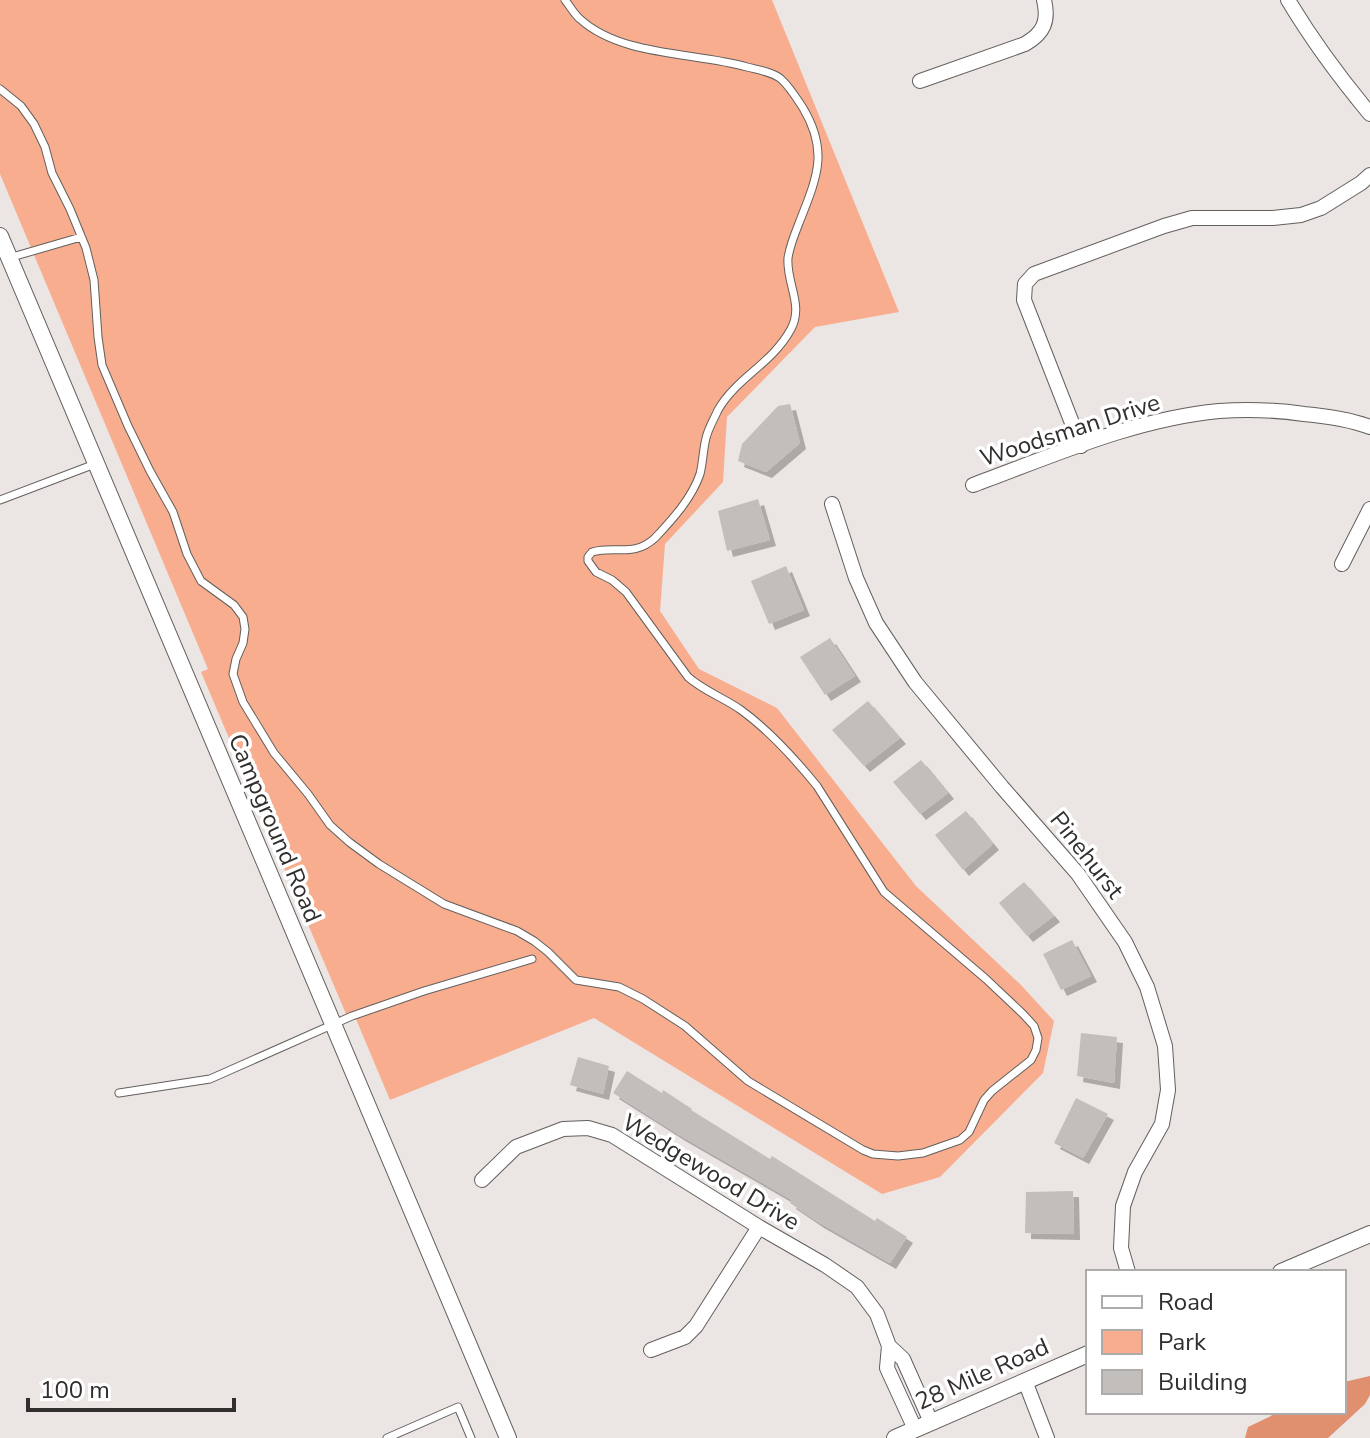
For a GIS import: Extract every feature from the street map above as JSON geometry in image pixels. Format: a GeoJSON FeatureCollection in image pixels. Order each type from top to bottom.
{"type":"FeatureCollection","features":[{"type":"Feature","properties":{"kind":"street"},"geometry":{"type":"LineString","coordinates":[[920,81],[1037,37],[1045,25],[1047,11],[1044,0]]}},
{"type":"Feature","properties":{"kind":"street"},"geometry":{"type":"LineString","coordinates":[[1288,0],[1307,33],[1370,114]]}},
{"type":"Feature","properties":{"kind":"street"},"geometry":{"type":"LineString","coordinates":[[1081,446],[1024,300],[1025,284],[1034,274],[1192,218],[1301,215],[1321,208],[1370,175]]}},
{"type":"Feature","properties":{"kind":"street","name":"Campground Road"},"geometry":{"type":"LineString","coordinates":[[0,236],[508,1438]]}},
{"type":"Feature","properties":{"kind":"street","name":"Woodsman Drive"},"geometry":{"type":"LineString","coordinates":[[973,485],[1138,427],[1196,414],[1285,411],[1327,416],[1370,427]]}},
{"type":"Feature","properties":{"kind":"street","name":"Pinehurst"},"geometry":{"type":"LineString","coordinates":[[832,504],[856,578],[876,623],[915,682],[1078,874],[1125,942],[1147,987],[1165,1046],[1168,1090],[1162,1124],[1135,1172],[1123,1206],[1121,1248],[1127,1270]]}},
{"type":"Feature","properties":{"kind":"street"},"geometry":{"type":"LineString","coordinates":[[1342,564],[1370,509]]}},
{"type":"Feature","properties":{"kind":"street","name":"Wedgewood Drive"},"geometry":{"type":"LineString","coordinates":[[482,1180],[516,1147],[563,1129],[588,1128],[612,1135],[857,1287],[877,1314],[889,1346],[887,1368],[915,1429]]}},
{"type":"Feature","properties":{"kind":"street"},"geometry":{"type":"LineString","coordinates":[[651,1350],[685,1337],[696,1326],[759,1227]]}},
{"type":"Feature","properties":{"kind":"street"},"geometry":{"type":"LineString","coordinates":[[1286,1270],[1370,1234]]}},
{"type":"Feature","properties":{"kind":"street","name":"Wedgewood Drive"},"geometry":{"type":"LineString","coordinates":[[889,1346],[903,1359],[931,1422]]}},
{"type":"Feature","properties":{"kind":"street","name":"28 Mile Road"},"geometry":{"type":"LineString","coordinates":[[895,1438],[1086,1355]]}},
{"type":"Feature","properties":{"kind":"street"},"geometry":{"type":"LineString","coordinates":[[1025,1381],[1047,1438]]}},
{"type":"Feature","properties":{"kind":"lane"},"geometry":{"type":"LineString","coordinates":[[0,89],[21,106],[34,124],[52,173],[70,209],[92,267],[104,372],[144,460],[173,512],[187,554],[201,581],[234,605],[243,617],[243,643],[233,674],[237,689],[274,753],[330,825],[379,864],[444,904],[517,931],[534,941],[576,980],[619,987],[643,999],[685,1026],[748,1081],[863,1150],[898,1156],[923,1153],[953,1143],[969,1132],[979,1109],[992,1091],[1031,1060],[1038,1044],[1034,1026],[986,979],[884,892],[808,774],[753,719],[695,684],[626,592],[596,572],[588,561],[592,552],[638,549],[654,538],[693,491],[703,462],[706,438],[720,406],[769,359],[790,331],[796,311],[788,265],[789,251],[815,182],[817,136],[795,95],[780,78],[729,62],[656,51],[603,36],[578,18],[565,0]]}},
{"type":"Feature","properties":{"kind":"lane"},"geometry":{"type":"LineString","coordinates":[[9,258],[81,237]]}},
{"type":"Feature","properties":{"kind":"lane"},"geometry":{"type":"LineString","coordinates":[[0,500],[95,464]]}},
{"type":"Feature","properties":{"kind":"lane"},"geometry":{"type":"LineString","coordinates":[[119,1093],[210,1079],[352,1016],[532,959]]}},
{"type":"Feature","properties":{"kind":"lane"},"geometry":{"type":"LineString","coordinates":[[387,1438],[458,1407],[471,1438]]}},
{"type":"Feature","properties":{"kind":"green space"},"geometry":{"type":"Polygon","coordinates":[[[0,0],[772,0],[899,312],[815,327],[727,417],[723,482],[665,544],[660,611],[699,669],[777,708],[916,886],[1021,985],[1054,1021],[1043,1073],[940,1177],[882,1194],[594,1018],[390,1100],[353,1012],[346,1014],[201,672],[208,669],[0,174],[0,0]]]}},
{"type":"Feature","properties":{"kind":"shaded area"},"geometry":{"type":"Polygon","coordinates":[[[1370,1376],[1370,1395],[1365,1404],[1328,1438],[1245,1438],[1248,1427],[1275,1414],[1346,1414],[1346,1382],[1370,1376]]]}},
{"type":"Feature","properties":{"kind":"building"},"geometry":{"type":"Polygon","coordinates":[[[790,404],[800,443],[766,472],[738,461],[742,444],[778,406],[790,404]]]}},
{"type":"Feature","properties":{"kind":"building"},"geometry":{"type":"Polygon","coordinates":[[[758,499],[770,540],[727,551],[718,511],[758,499]]]}},
{"type":"Feature","properties":{"kind":"building"},"geometry":{"type":"Polygon","coordinates":[[[786,566],[804,610],[769,624],[751,581],[786,566]]]}},
{"type":"Feature","properties":{"kind":"building"},"geometry":{"type":"Polygon","coordinates":[[[830,638],[855,676],[825,695],[800,657],[830,638]]]}},
{"type":"Feature","properties":{"kind":"building"},"geometry":{"type":"Polygon","coordinates":[[[868,701],[900,738],[864,766],[832,730],[868,701]]]}},
{"type":"Feature","properties":{"kind":"building"},"geometry":{"type":"Polygon","coordinates":[[[921,760],[948,793],[920,814],[893,782],[921,760]]]}},
{"type":"Feature","properties":{"kind":"building"},"geometry":{"type":"Polygon","coordinates":[[[966,811],[993,844],[963,870],[935,835],[966,811]]]}},
{"type":"Feature","properties":{"kind":"building"},"geometry":{"type":"Polygon","coordinates":[[[1024,882],[1054,916],[1027,936],[999,903],[1024,882]]]}},
{"type":"Feature","properties":{"kind":"building"},"geometry":{"type":"Polygon","coordinates":[[[1072,940],[1091,976],[1061,990],[1043,954],[1072,940]]]}},
{"type":"Feature","properties":{"kind":"building"},"geometry":{"type":"Polygon","coordinates":[[[1081,1033],[1117,1037],[1114,1083],[1077,1076],[1081,1033]]]}},
{"type":"Feature","properties":{"kind":"building"},"geometry":{"type":"Polygon","coordinates":[[[578,1057],[609,1066],[603,1094],[570,1085],[578,1057]]]}},
{"type":"Feature","properties":{"kind":"building"},"geometry":{"type":"Polygon","coordinates":[[[627,1071],[662,1093],[663,1090],[770,1159],[772,1156],[875,1221],[877,1218],[907,1237],[890,1263],[818,1222],[790,1203],[792,1200],[613,1093],[627,1071]]]}},
{"type":"Feature","properties":{"kind":"building"},"geometry":{"type":"Polygon","coordinates":[[[1076,1098],[1108,1114],[1083,1158],[1054,1143],[1076,1098]]]}},
{"type":"Feature","properties":{"kind":"building"},"geometry":{"type":"Polygon","coordinates":[[[1073,1191],[1074,1234],[1025,1233],[1026,1192],[1073,1191]]]}}]}
